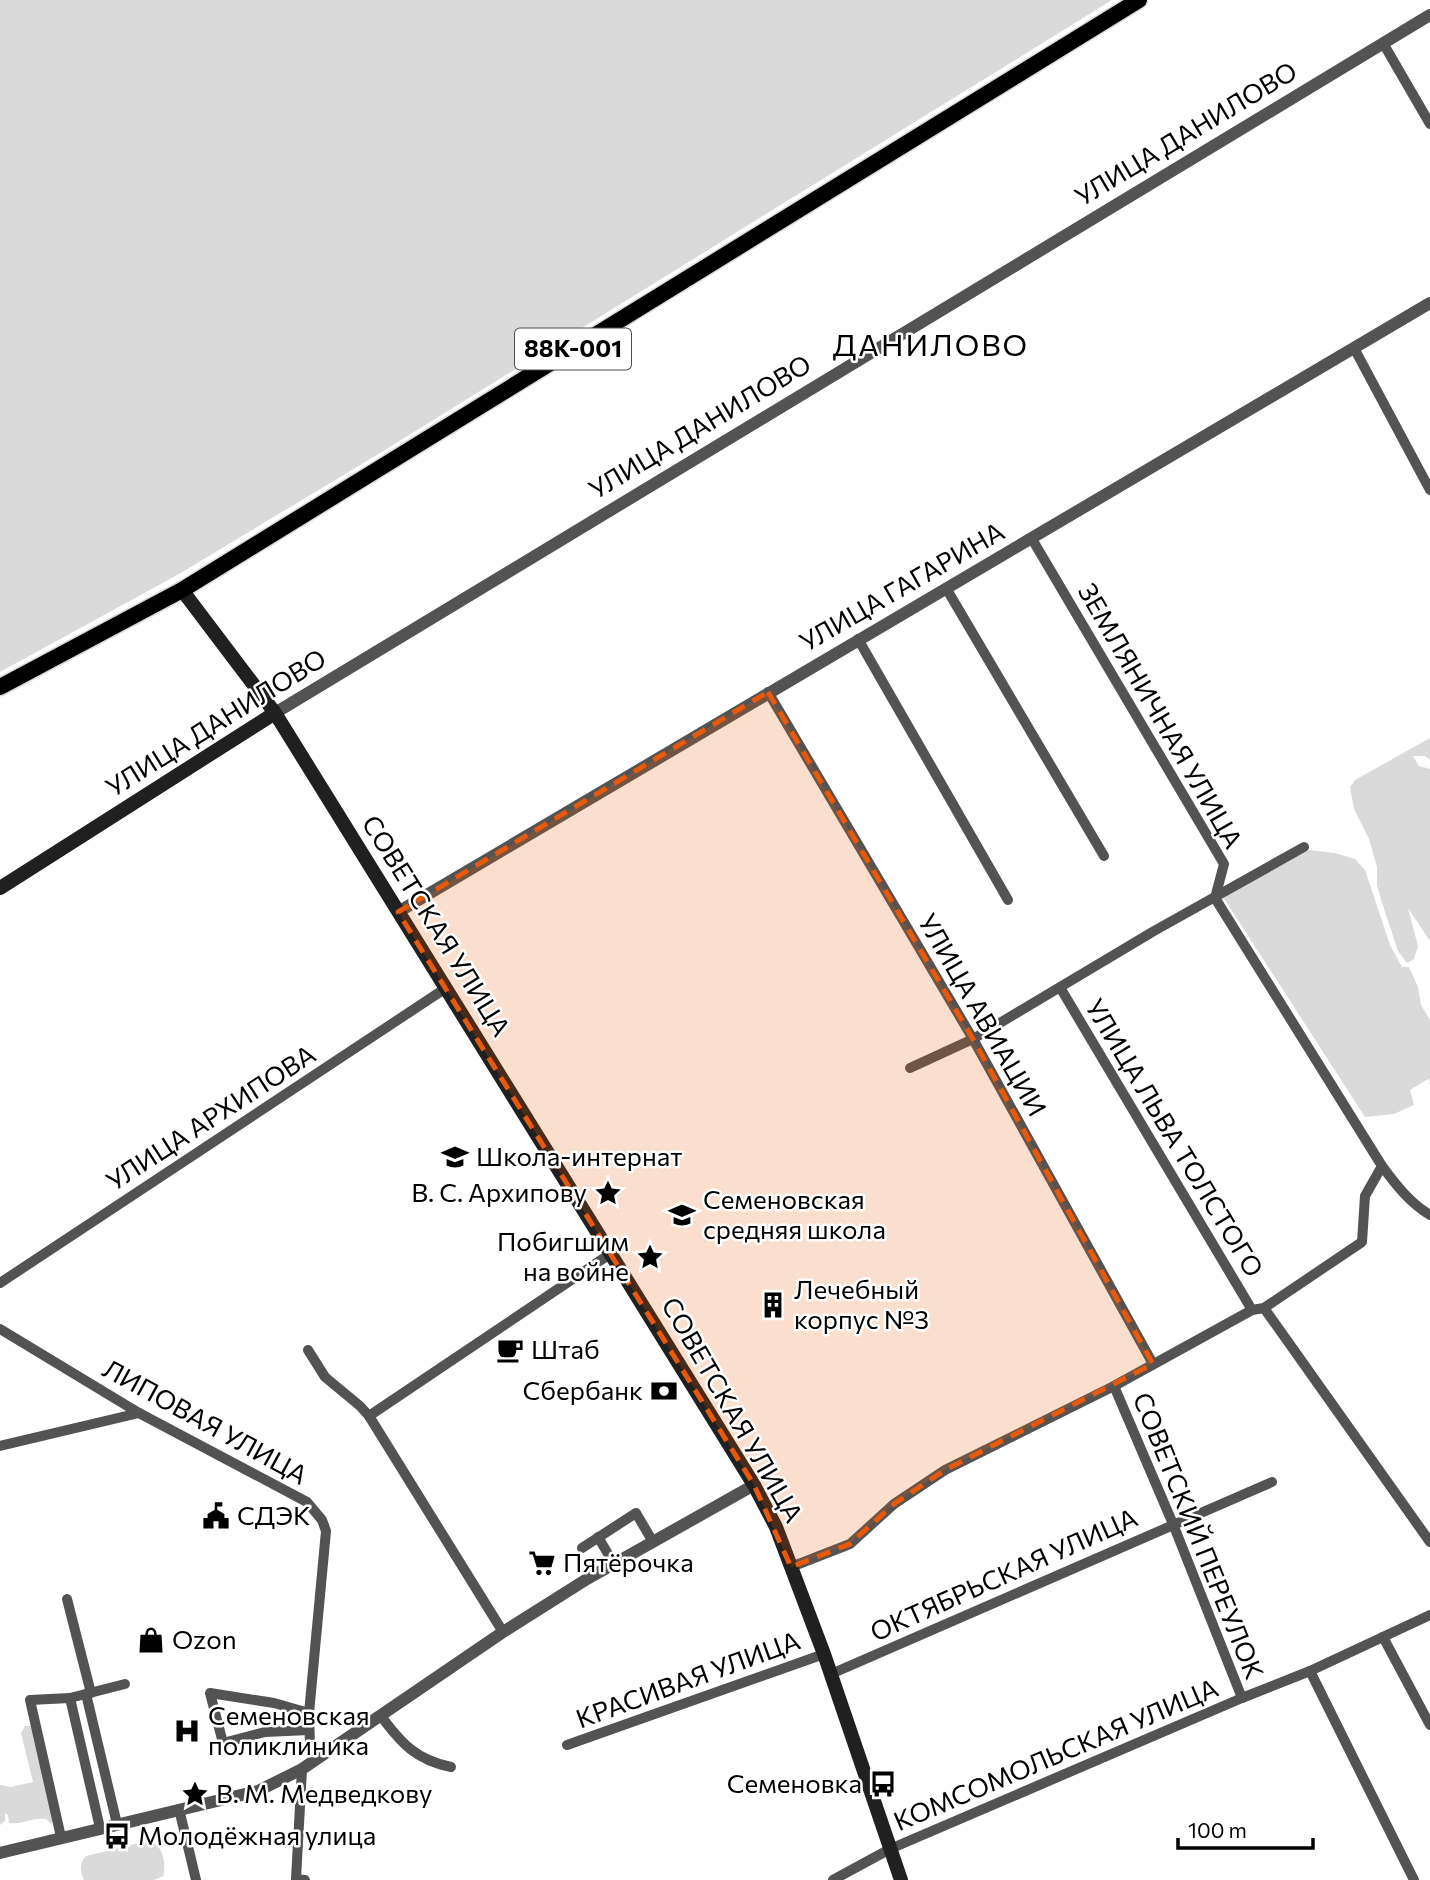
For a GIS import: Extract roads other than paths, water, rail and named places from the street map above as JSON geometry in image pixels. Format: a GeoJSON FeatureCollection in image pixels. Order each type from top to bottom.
{"type":"FeatureCollection","features":[{"type":"Feature","properties":{"kind":"main road","name":"88К-001"},"geometry":{"type":"LineString","coordinates":[[0,687],[182,590],[1139,0]]}},
{"type":"Feature","properties":{"kind":"main road","name":"СОВЕТСКАЯ УЛИЦА"},"geometry":{"type":"LineString","coordinates":[[182,590],[275,713],[754,1485],[776,1527],[824,1654],[901,1880]]}},
{"type":"Feature","properties":{"kind":"main road","name":"УЛИЦА ДАНИЛОВО"},"geometry":{"type":"LineString","coordinates":[[0,888],[275,713]]}},
{"type":"Feature","properties":{"kind":"street","name":"УЛИЦА ДАНИЛОВО"},"geometry":{"type":"LineString","coordinates":[[275,713],[1430,15]]}},
{"type":"Feature","properties":{"kind":"street"},"geometry":{"type":"LineString","coordinates":[[1383,43],[1430,124]]}},
{"type":"Feature","properties":{"kind":"street","name":"УЛИЦА ГАГАРИНА"},"geometry":{"type":"LineString","coordinates":[[398,912],[1430,304]]}},
{"type":"Feature","properties":{"kind":"street"},"geometry":{"type":"LineString","coordinates":[[1354,348],[1430,491]]}},
{"type":"Feature","properties":{"kind":"street","name":"ЗЕМЛЯНИЧНАЯ УЛИЦА"},"geometry":{"type":"LineString","coordinates":[[1032,538],[1224,864],[1215,898]]}},
{"type":"Feature","properties":{"kind":"street"},"geometry":{"type":"LineString","coordinates":[[946,588],[1104,856]]}},
{"type":"Feature","properties":{"kind":"street"},"geometry":{"type":"LineString","coordinates":[[858,639],[1008,900]]}},
{"type":"Feature","properties":{"kind":"street","name":"УЛИЦА АВИАЦИИ"},"geometry":{"type":"LineString","coordinates":[[768,692],[973,1039],[1153,1364]]}},
{"type":"Feature","properties":{"kind":"street"},"geometry":{"type":"LineString","coordinates":[[910,1068],[973,1039],[1061,989],[1154,931],[1304,848]]}},
{"type":"Feature","properties":{"kind":"street"},"geometry":{"type":"LineString","coordinates":[[1215,898],[1382,1166],[1411,1200],[1430,1215]]}},
{"type":"Feature","properties":{"kind":"street","name":"УЛИЦА АРХИПОВА"},"geometry":{"type":"LineString","coordinates":[[0,1283],[446,988]]}},
{"type":"Feature","properties":{"kind":"street","name":"УЛИЦА ЛЬВА ТОЛСТОГО"},"geometry":{"type":"LineString","coordinates":[[1061,989],[1252,1310]]}},
{"type":"Feature","properties":{"kind":"street"},"geometry":{"type":"LineString","coordinates":[[1114,1385],[1252,1310],[1264,1308],[1362,1242],[1365,1196],[1382,1166]]}},
{"type":"Feature","properties":{"kind":"street"},"geometry":{"type":"LineString","coordinates":[[369,1416],[610,1254]]}},
{"type":"Feature","properties":{"kind":"street"},"geometry":{"type":"LineString","coordinates":[[1264,1308],[1430,1542]]}},
{"type":"Feature","properties":{"kind":"street","name":"ЛИПОВАЯ УЛИЦА"},"geometry":{"type":"LineString","coordinates":[[0,1329],[139,1413],[307,1502],[322,1520],[326,1531],[309,1713],[310,1745],[315,1760]]}},
{"type":"Feature","properties":{"kind":"street"},"geometry":{"type":"LineString","coordinates":[[308,1350],[325,1377],[369,1416],[503,1632]]}},
{"type":"Feature","properties":{"kind":"street","name":"СОВЕТСКИЙ ПЕРЕУЛОК"},"geometry":{"type":"LineString","coordinates":[[791,1567],[850,1544],[894,1504],[945,1470],[1114,1385],[1242,1698]]}},
{"type":"Feature","properties":{"kind":"street"},"geometry":{"type":"LineString","coordinates":[[0,1446],[139,1413]]}},
{"type":"Feature","properties":{"kind":"street","name":"ОКТЯБРЬСКАЯ УЛИЦА"},"geometry":{"type":"LineString","coordinates":[[831,1674],[1272,1482]]}},
{"type":"Feature","properties":{"kind":"street"},"geometry":{"type":"LineString","coordinates":[[0,1853],[258,1791],[302,1769],[503,1632],[614,1564],[754,1485]]}},
{"type":"Feature","properties":{"kind":"street"},"geometry":{"type":"LineString","coordinates":[[582,1548],[636,1513],[653,1542]]}},
{"type":"Feature","properties":{"kind":"street"},"geometry":{"type":"LineString","coordinates":[[598,1537],[614,1564]]}},
{"type":"Feature","properties":{"kind":"street"},"geometry":{"type":"LineString","coordinates":[[67,1599],[117,1824]]}},
{"type":"Feature","properties":{"kind":"street","name":"КОМСОМОЛЬСКАЯ УЛИЦА"},"geometry":{"type":"LineString","coordinates":[[833,1880],[890,1849],[1310,1671],[1430,1615]]}},
{"type":"Feature","properties":{"kind":"street"},"geometry":{"type":"LineString","coordinates":[[1383,1637],[1430,1725]]}},
{"type":"Feature","properties":{"kind":"street","name":"КРАСИВАЯ УЛИЦА"},"geometry":{"type":"LineString","coordinates":[[567,1745],[824,1654]]}},
{"type":"Feature","properties":{"kind":"street"},"geometry":{"type":"LineString","coordinates":[[1310,1671],[1414,1880]]}},
{"type":"Feature","properties":{"kind":"street"},"geometry":{"type":"LineString","coordinates":[[61,1837],[30,1700],[70,1698],[125,1684]]}},
{"type":"Feature","properties":{"kind":"street"},"geometry":{"type":"LineString","coordinates":[[309,1713],[274,1703],[210,1693],[223,1743],[265,1732],[309,1730]]}},
{"type":"Feature","properties":{"kind":"street"},"geometry":{"type":"LineString","coordinates":[[70,1698],[100,1828]]}},
{"type":"Feature","properties":{"kind":"street"},"geometry":{"type":"LineString","coordinates":[[381,1716],[400,1742],[417,1755],[451,1767]]}},
{"type":"Feature","properties":{"kind":"street"},"geometry":{"type":"LineString","coordinates":[[302,1769],[296,1879],[305,1880]]}},
{"type":"Feature","properties":{"kind":"street"},"geometry":{"type":"LineString","coordinates":[[179,1809],[196,1880]]}},
{"type":"Feature","properties":{"kind":"place","name":"Школа-интернат"},"geometry":{"type":"Point","coordinates":[455,1157]}},
{"type":"Feature","properties":{"kind":"place","name":"В. С. Архипову"},"geometry":{"type":"Point","coordinates":[608,1193]}},
{"type":"Feature","properties":{"kind":"place","name":"Семеновская средняя школа"},"geometry":{"type":"Point","coordinates":[682,1215]}},
{"type":"Feature","properties":{"kind":"place","name":"Побигшим на войне"},"geometry":{"type":"Point","coordinates":[650,1257]}},
{"type":"Feature","properties":{"kind":"place","name":"Лечебный корпус №3"},"geometry":{"type":"Point","coordinates":[773,1305]}},
{"type":"Feature","properties":{"kind":"place","name":"Штаб"},"geometry":{"type":"Point","coordinates":[510,1350]}},
{"type":"Feature","properties":{"kind":"place","name":"Сбербанк"},"geometry":{"type":"Point","coordinates":[664,1391]}},
{"type":"Feature","properties":{"kind":"place","name":"СДЭК"},"geometry":{"type":"Point","coordinates":[216,1516]}},
{"type":"Feature","properties":{"kind":"place","name":"Пятёрочка"},"geometry":{"type":"Point","coordinates":[542,1563]}},
{"type":"Feature","properties":{"kind":"place","name":"Ozon"},"geometry":{"type":"Point","coordinates":[151,1640]}},
{"type":"Feature","properties":{"kind":"place","name":"Семеновская поликлиника"},"geometry":{"type":"Point","coordinates":[187,1731]}},
{"type":"Feature","properties":{"kind":"place","name":"Семеновка"},"geometry":{"type":"Point","coordinates":[883,1784]}},
{"type":"Feature","properties":{"kind":"place","name":"В. М. Медведкову"},"geometry":{"type":"Point","coordinates":[195,1794]}},
{"type":"Feature","properties":{"kind":"place","name":"Молодёжная улица"},"geometry":{"type":"Point","coordinates":[117,1836]}},
{"type":"Feature","properties":{"kind":"district","name":"ДАНИЛОВО"},"geometry":{"type":"Point","coordinates":[931,346]}}]}
